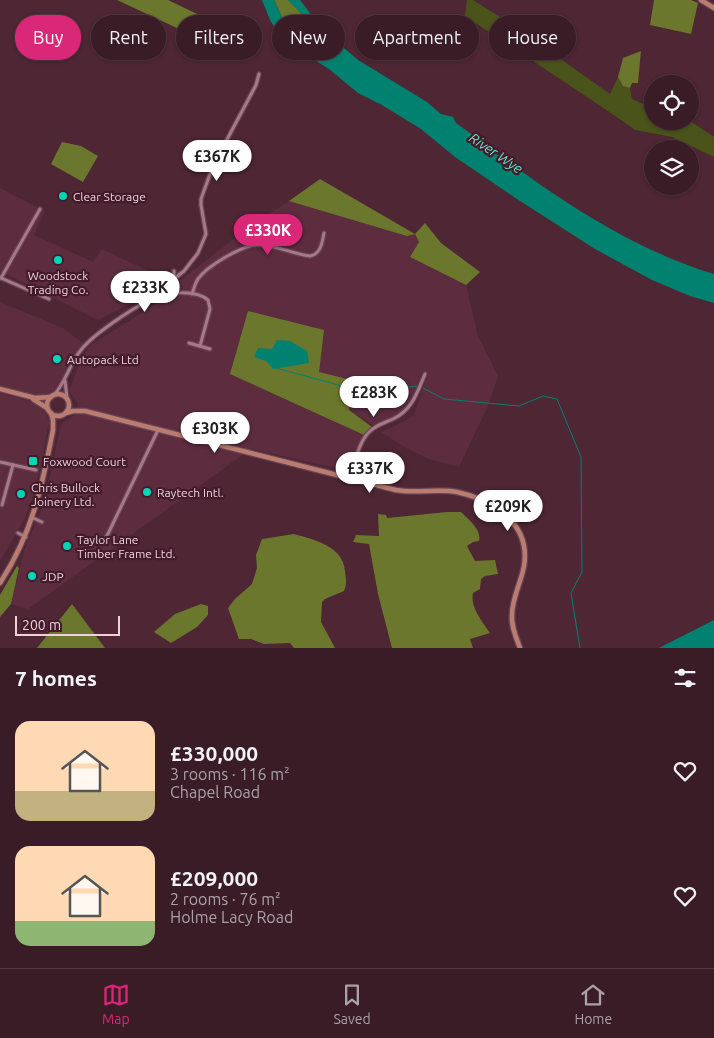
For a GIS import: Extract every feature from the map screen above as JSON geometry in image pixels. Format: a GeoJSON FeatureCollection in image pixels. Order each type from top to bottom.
{"type":"FeatureCollection","features":[{"type":"Feature","properties":{"kind":"main road"},"geometry":{"type":"LineString","coordinates":[[701,0],[714,8]]}},
{"type":"Feature","properties":{"kind":"main road"},"geometry":{"type":"LineString","coordinates":[[0,389],[40,398],[61,394],[85,411]]}},
{"type":"Feature","properties":{"kind":"main road"},"geometry":{"type":"LineString","coordinates":[[52,396],[47,404],[53,430]]}},
{"type":"Feature","properties":{"kind":"main road"},"geometry":{"type":"LineString","coordinates":[[30,397],[55,416],[61,416]]}},
{"type":"Feature","properties":{"kind":"main road"},"geometry":{"type":"LineString","coordinates":[[66,413],[69,408],[68,399]]}},
{"type":"Feature","properties":{"kind":"main road"},"geometry":{"type":"LineString","coordinates":[[0,583],[26,537],[33,518],[53,430],[61,416],[66,413],[76,410],[85,411],[402,492],[449,491],[460,493],[493,507],[509,518],[520,531],[525,548],[524,567],[513,601],[512,612],[512,622],[520,648]]}},
{"type":"Feature","properties":{"kind":"street"},"geometry":{"type":"LineString","coordinates":[[165,295],[174,279],[195,258],[206,234],[201,212],[202,199],[216,158],[256,85],[259,74]]}},
{"type":"Feature","properties":{"kind":"street"},"geometry":{"type":"LineString","coordinates":[[40,209],[1,278],[49,299]]}},
{"type":"Feature","properties":{"kind":"street"},"geometry":{"type":"LineString","coordinates":[[192,294],[196,281],[199,278],[224,258],[242,249],[257,245],[304,256],[314,256],[319,251],[324,233]]}},
{"type":"Feature","properties":{"kind":"street"},"geometry":{"type":"LineString","coordinates":[[174,271],[174,279]]}},
{"type":"Feature","properties":{"kind":"street"},"geometry":{"type":"LineString","coordinates":[[52,396],[66,378],[75,358],[86,344],[141,305],[165,295],[192,294],[206,297],[210,303],[200,346]]}},
{"type":"Feature","properties":{"kind":"street"},"geometry":{"type":"LineString","coordinates":[[189,343],[210,349]]}},
{"type":"Feature","properties":{"kind":"street"},"geometry":{"type":"LineString","coordinates":[[349,478],[369,432],[407,411],[414,401],[425,374]]}},
{"type":"Feature","properties":{"kind":"street"},"geometry":{"type":"LineString","coordinates":[[66,378],[65,387],[68,399]]}},
{"type":"Feature","properties":{"kind":"street"},"geometry":{"type":"LineString","coordinates":[[105,540],[158,430]]}},
{"type":"Feature","properties":{"kind":"street"},"geometry":{"type":"LineString","coordinates":[[0,462],[36,470]]}},
{"type":"Feature","properties":{"kind":"street"},"geometry":{"type":"LineString","coordinates":[[2,505],[13,465]]}},
{"type":"Feature","properties":{"kind":"street"},"geometry":{"type":"LineString","coordinates":[[33,518],[42,522]]}},
{"type":"Feature","properties":{"kind":"street"},"geometry":{"type":"LineString","coordinates":[[18,533],[26,537]]}},
{"type":"Feature","properties":{"kind":"shaded area"},"geometry":{"type":"Polygon","coordinates":[[[117,0],[168,0],[199,15],[176,15],[176,28],[166,23],[166,15],[149,15],[117,0]]]}},
{"type":"Feature","properties":{"kind":"shaded area"},"geometry":{"type":"Polygon","coordinates":[[[274,0],[288,0],[302,15],[281,15],[274,0]]]}},
{"type":"Feature","properties":{"kind":"shaded area"},"geometry":{"type":"Polygon","coordinates":[[[467,0],[473,0],[497,15],[489,15],[489,32],[479,25],[479,15],[465,15],[467,0]]]}},
{"type":"Feature","properties":{"kind":"shaded area"},"geometry":{"type":"Polygon","coordinates":[[[654,0],[691,0],[698,3],[691,34],[650,25],[654,0]]]}},
{"type":"Feature","properties":{"kind":"shaded area"},"geometry":{"type":"Polygon","coordinates":[[[641,51],[638,83],[632,83],[630,88],[623,86],[618,77],[623,58],[641,51]]]}},
{"type":"Feature","properties":{"kind":"shaded area"},"geometry":{"type":"Polygon","coordinates":[[[531,60],[562,60],[610,94],[618,77],[623,86],[630,88],[632,99],[644,104],[644,130],[699,130],[699,127],[714,137],[714,157],[699,150],[699,140],[678,140],[672,137],[635,130],[531,60]]]}},
{"type":"Feature","properties":{"kind":"shaded area"},"geometry":{"type":"Polygon","coordinates":[[[62,142],[81,146],[98,156],[83,182],[51,164],[62,142]]]}},
{"type":"Feature","properties":{"kind":"shaded area"},"geometry":{"type":"Polygon","coordinates":[[[320,179],[415,234],[407,236],[289,201],[320,179]]]}},
{"type":"Feature","properties":{"kind":"shaded area"},"geometry":{"type":"Polygon","coordinates":[[[0,188],[45,211],[34,235],[93,262],[102,249],[155,274],[163,287],[98,320],[0,271],[0,188]]]}},
{"type":"Feature","properties":{"kind":"shaded area"},"geometry":{"type":"Polygon","coordinates":[[[289,201],[415,234],[419,242],[410,257],[466,285],[478,336],[498,376],[488,406],[459,467],[429,459],[406,448],[381,432],[414,415],[428,374],[422,371],[416,390],[407,406],[401,412],[374,426],[349,410],[230,374],[364,435],[346,470],[251,449],[28,609],[11,604],[25,548],[44,504],[61,424],[76,414],[78,403],[69,391],[83,355],[91,345],[159,302],[173,286],[248,228],[289,201]]]}},
{"type":"Feature","properties":{"kind":"shaded area"},"geometry":{"type":"Polygon","coordinates":[[[425,223],[441,243],[480,272],[466,285],[410,257],[419,242],[415,234],[425,223]]]}},
{"type":"Feature","properties":{"kind":"shaded area"},"geometry":{"type":"Polygon","coordinates":[[[0,302],[63,328],[83,343],[68,364],[59,385],[49,394],[38,395],[0,386],[0,302]]]}},
{"type":"Feature","properties":{"kind":"shaded area"},"geometry":{"type":"Polygon","coordinates":[[[248,311],[324,330],[319,372],[351,380],[349,410],[372,427],[364,435],[230,374],[248,311]]]}},
{"type":"Feature","properties":{"kind":"shaded area"},"geometry":{"type":"Polygon","coordinates":[[[0,393],[33,402],[46,413],[49,421],[42,461],[31,503],[23,522],[0,561],[0,393]]]}},
{"type":"Feature","properties":{"kind":"shaded area"},"geometry":{"type":"Polygon","coordinates":[[[461,512],[477,529],[479,541],[467,546],[475,561],[495,560],[498,574],[485,576],[481,579],[480,589],[473,593],[473,603],[477,614],[490,633],[470,639],[473,648],[392,648],[378,594],[369,544],[353,542],[356,535],[379,536],[378,514],[386,515],[387,518],[461,512]]]}},
{"type":"Feature","properties":{"kind":"shaded area"},"geometry":{"type":"Polygon","coordinates":[[[294,534],[327,545],[334,550],[343,562],[346,581],[344,591],[322,602],[321,622],[335,648],[294,648],[290,643],[264,644],[251,639],[239,639],[228,608],[252,584],[257,568],[256,555],[262,539],[294,534]]]}},
{"type":"Feature","properties":{"kind":"shaded area"},"geometry":{"type":"Polygon","coordinates":[[[17,566],[19,568],[11,604],[0,617],[0,595],[17,566]]]}},
{"type":"Feature","properties":{"kind":"shaded area"},"geometry":{"type":"Polygon","coordinates":[[[72,604],[105,648],[37,648],[72,604]]]}},
{"type":"Feature","properties":{"kind":"shaded area"},"geometry":{"type":"Polygon","coordinates":[[[201,604],[208,606],[208,615],[197,627],[171,643],[154,632],[175,614],[201,604]]]}},
{"type":"Feature","properties":{"kind":"water"},"geometry":{"type":"Polygon","coordinates":[[[262,0],[274,0],[281,15],[272,15],[272,23],[262,0]]]}},
{"type":"Feature","properties":{"kind":"water"},"geometry":{"type":"Polygon","coordinates":[[[288,0],[300,0],[312,15],[302,15],[288,0]]]}},
{"type":"Feature","properties":{"kind":"water","name":"River Wye"},"geometry":{"type":"Polygon","coordinates":[[[345,49],[355,57],[355,60],[358,60],[427,102],[441,114],[453,117],[456,123],[525,174],[587,215],[649,249],[714,274],[714,303],[690,296],[652,280],[595,249],[455,157],[421,129],[358,93],[329,69],[314,60],[345,60],[345,49]]]}},
{"type":"Feature","properties":{"kind":"water"},"geometry":{"type":"Polygon","coordinates":[[[277,340],[290,341],[307,351],[309,363],[273,369],[266,361],[254,357],[258,348],[272,349],[277,340]]]}},
{"type":"Feature","properties":{"kind":"water"},"geometry":{"type":"Polygon","coordinates":[[[714,620],[714,648],[659,648],[714,620]]]}},
{"type":"Feature","properties":{"kind":"waterway"},"geometry":{"type":"LineString","coordinates":[[276,368],[364,392],[419,386]]}},
{"type":"Feature","properties":{"kind":"waterway"},"geometry":{"type":"LineString","coordinates":[[423,388],[444,399],[519,406],[543,396],[557,399],[581,457],[582,572],[571,593],[580,648]]}},
{"type":"Feature","properties":{"kind":"place","name":"Clear Storage"},"geometry":{"type":"Point","coordinates":[63,196]}},
{"type":"Feature","properties":{"kind":"place","name":"Woodstock Trading Co."},"geometry":{"type":"Point","coordinates":[58,260]}},
{"type":"Feature","properties":{"kind":"place","name":"Autopack Ltd"},"geometry":{"type":"Point","coordinates":[57,359]}},
{"type":"Feature","properties":{"kind":"place","name":"Foxwood Court"},"geometry":{"type":"Point","coordinates":[33,461]}},
{"type":"Feature","properties":{"kind":"place","name":"Raytech Intl."},"geometry":{"type":"Point","coordinates":[147,492]}},
{"type":"Feature","properties":{"kind":"place","name":"Chris Bullock Joinery Ltd."},"geometry":{"type":"Point","coordinates":[21,494]}},
{"type":"Feature","properties":{"kind":"place","name":"Taylor Lane Timber Frame Ltd."},"geometry":{"type":"Point","coordinates":[67,546]}},
{"type":"Feature","properties":{"kind":"place","name":"JDP"},"geometry":{"type":"Point","coordinates":[32,576]}}]}
